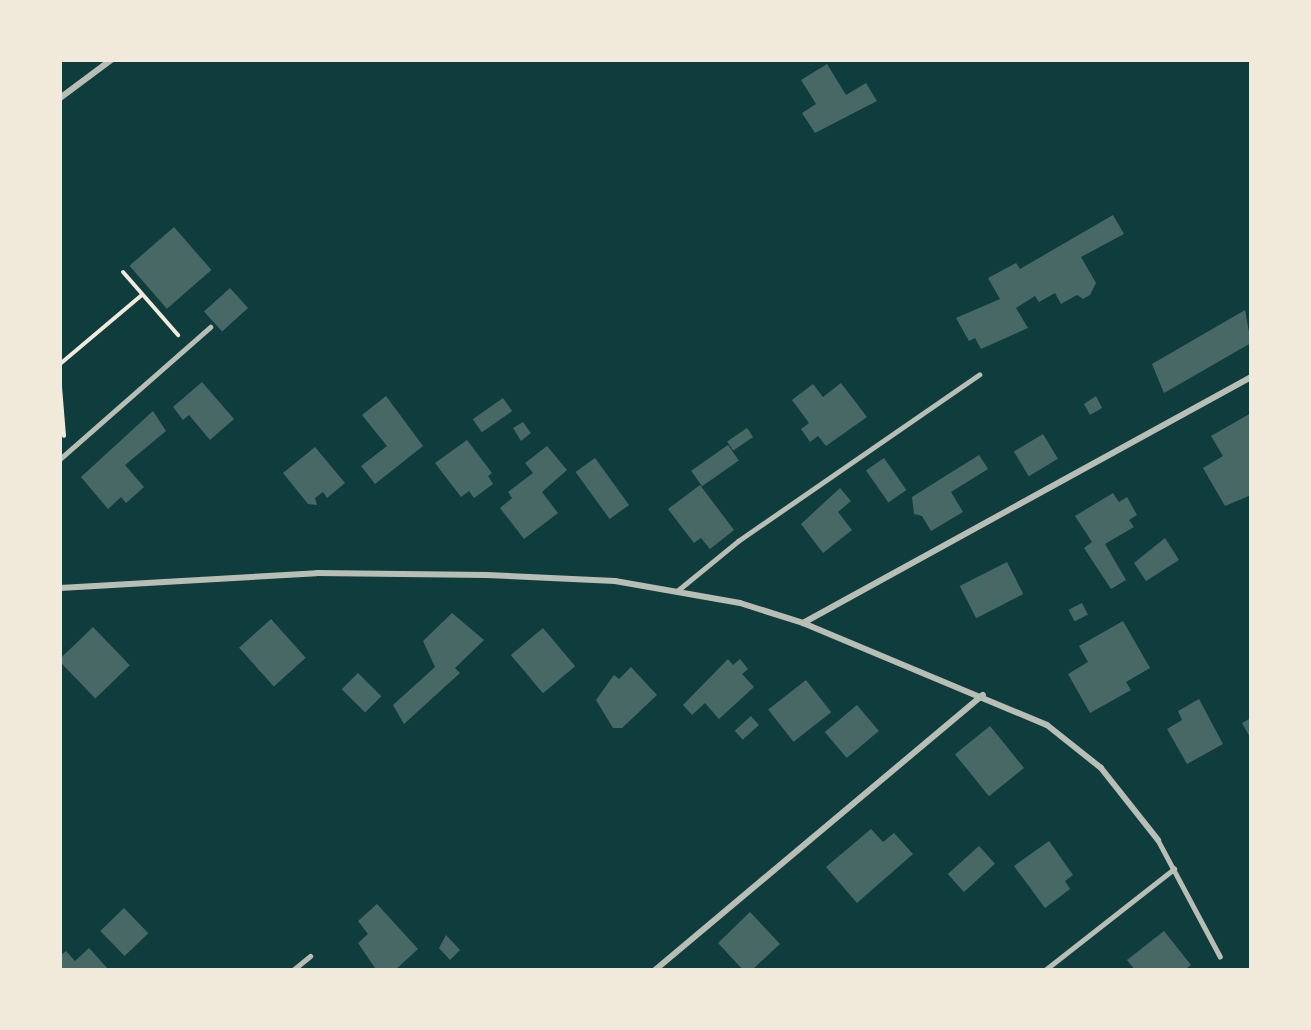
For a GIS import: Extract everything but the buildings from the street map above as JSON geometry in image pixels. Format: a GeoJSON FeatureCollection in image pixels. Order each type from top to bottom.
{"type":"FeatureCollection","features":[{"type":"Feature","properties":{"kind":"street"},"geometry":{"type":"LineString","coordinates":[[60,98],[111,60]]}},
{"type":"Feature","properties":{"kind":"street"},"geometry":{"type":"LineString","coordinates":[[803,623],[1251,377]]}},
{"type":"Feature","properties":{"kind":"street"},"geometry":{"type":"LineString","coordinates":[[60,588],[340,573],[615,581],[740,603],[803,623],[983,695],[1047,725],[1101,768],[1158,840]]}},
{"type":"Feature","properties":{"kind":"street"},"geometry":{"type":"LineString","coordinates":[[655,970],[983,695]]}},
{"type":"Feature","properties":{"kind":"lane"},"geometry":{"type":"LineString","coordinates":[[60,459],[210,327]]}},
{"type":"Feature","properties":{"kind":"lane"},"geometry":{"type":"LineString","coordinates":[[676,592],[738,541],[980,375]]}},
{"type":"Feature","properties":{"kind":"lane"},"geometry":{"type":"LineString","coordinates":[[1158,840],[1220,956]]}},
{"type":"Feature","properties":{"kind":"lane"},"geometry":{"type":"LineString","coordinates":[[1045,970],[1174,869]]}},
{"type":"Feature","properties":{"kind":"lane"},"geometry":{"type":"LineString","coordinates":[[293,970],[310,956]]}},
{"type":"Feature","properties":{"kind":"path"},"geometry":{"type":"LineString","coordinates":[[123,272],[188,346]]}},
{"type":"Feature","properties":{"kind":"path"},"geometry":{"type":"LineString","coordinates":[[60,364],[141,295]]}},
{"type":"Feature","properties":{"kind":"path"},"geometry":{"type":"LineString","coordinates":[[60,387],[65,455]]}}]}
